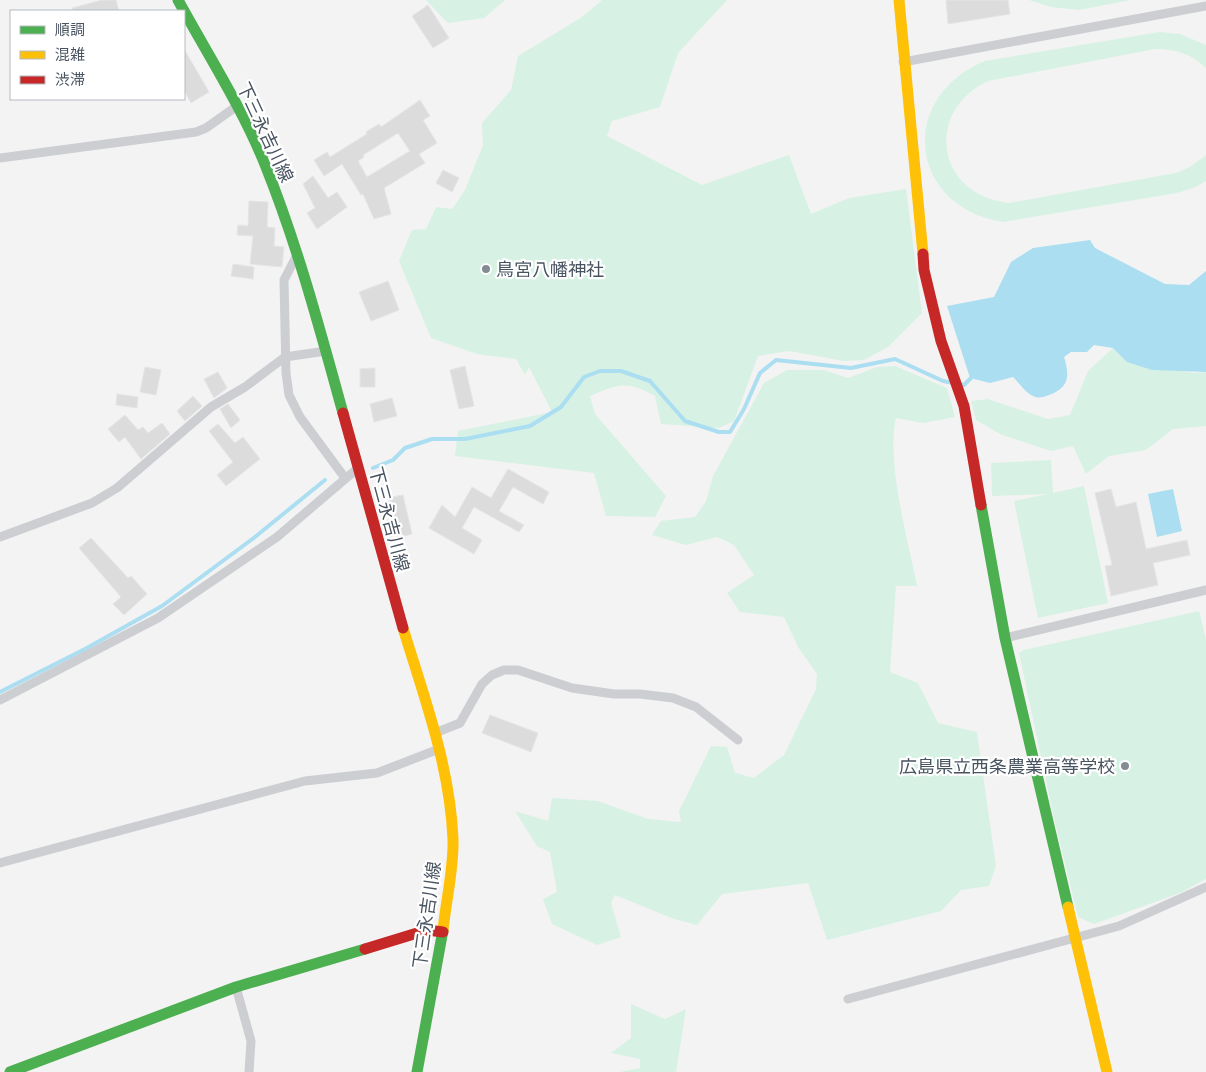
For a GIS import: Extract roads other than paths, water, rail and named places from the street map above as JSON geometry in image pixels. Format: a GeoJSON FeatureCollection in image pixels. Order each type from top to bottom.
{"type":"FeatureCollection","features":[{"type":"Feature","properties":{"kind":"street"},"geometry":{"type":"LineString","coordinates":[[899,0],[903,62],[924,270],[941,341],[964,406],[1005,638],[1107,1072]]}},
{"type":"Feature","properties":{"kind":"street"},"geometry":{"type":"LineString","coordinates":[[903,62],[1206,6]]}},
{"type":"Feature","properties":{"kind":"street","name":"下三永吉川線"},"geometry":{"type":"LineString","coordinates":[[185,12],[238,106],[266,167],[306,279],[358,468],[435,733],[449,793],[453,840],[443,932],[417,1072]]}},
{"type":"Feature","properties":{"kind":"street"},"geometry":{"type":"LineString","coordinates":[[0,158],[196,132],[206,128],[238,106]]}},
{"type":"Feature","properties":{"kind":"street"},"geometry":{"type":"LineString","coordinates":[[297,256],[284,280],[285,357],[289,395],[300,417],[345,478]]}},
{"type":"Feature","properties":{"kind":"street"},"geometry":{"type":"LineString","coordinates":[[0,537],[92,503],[117,488],[211,408],[245,387],[285,357],[326,351]]}},
{"type":"Feature","properties":{"kind":"street"},"geometry":{"type":"LineString","coordinates":[[0,700],[158,618],[277,537],[358,468]]}},
{"type":"Feature","properties":{"kind":"street"},"geometry":{"type":"LineString","coordinates":[[1005,638],[1206,590]]}},
{"type":"Feature","properties":{"kind":"street"},"geometry":{"type":"LineString","coordinates":[[435,733],[460,723],[482,684],[492,675],[504,670],[518,670],[572,688],[614,694],[640,694],[673,698],[696,707],[738,740]]}},
{"type":"Feature","properties":{"kind":"street"},"geometry":{"type":"LineString","coordinates":[[0,863],[305,781],[377,773],[439,749]]}},
{"type":"Feature","properties":{"kind":"street"},"geometry":{"type":"LineString","coordinates":[[848,999],[1075,940],[1119,926],[1206,887]]}},
{"type":"Feature","properties":{"kind":"street"},"geometry":{"type":"LineString","coordinates":[[10,1072],[236,987],[427,930],[443,932]]}},
{"type":"Feature","properties":{"kind":"street"},"geometry":{"type":"LineString","coordinates":[[236,987],[251,1041],[249,1072]]}},
{"type":"Feature","properties":{"kind":"water"},"geometry":{"type":"Polygon","coordinates":[[[1090,240],[1095,248],[1165,284],[1189,285],[1206,271],[1206,372],[1152,370],[1127,362],[1113,348],[1094,345],[1087,352],[1071,352],[1064,357],[1067,376],[1064,385],[1056,392],[1043,397],[1030,395],[1013,377],[990,383],[970,378],[947,306],[994,297],[1011,262],[1033,248],[1090,240]]]}},
{"type":"Feature","properties":{"kind":"water"},"geometry":{"type":"Polygon","coordinates":[[[1173,489],[1182,531],[1157,537],[1148,494],[1173,489]]]}},
{"type":"Feature","properties":{"kind":"waterway"},"geometry":{"type":"LineString","coordinates":[[373,468],[393,460],[405,448],[432,439],[465,439],[530,426],[561,407],[584,377],[600,371],[621,371],[650,381],[685,421],[719,432],[730,432],[744,409],[760,373],[776,360],[851,368],[895,359],[943,381],[964,385],[974,375]]}},
{"type":"Feature","properties":{"kind":"waterway"},"geometry":{"type":"LineString","coordinates":[[0,692],[85,649],[162,606],[255,537],[325,480]]}},
{"type":"Feature","properties":{"kind":"place","name":"鳥宮八幡神社"},"geometry":{"type":"Point","coordinates":[486,269]}},
{"type":"Feature","properties":{"kind":"place","name":"広島県立西条農業高等学校"},"geometry":{"type":"Point","coordinates":[1125,766]}}]}
